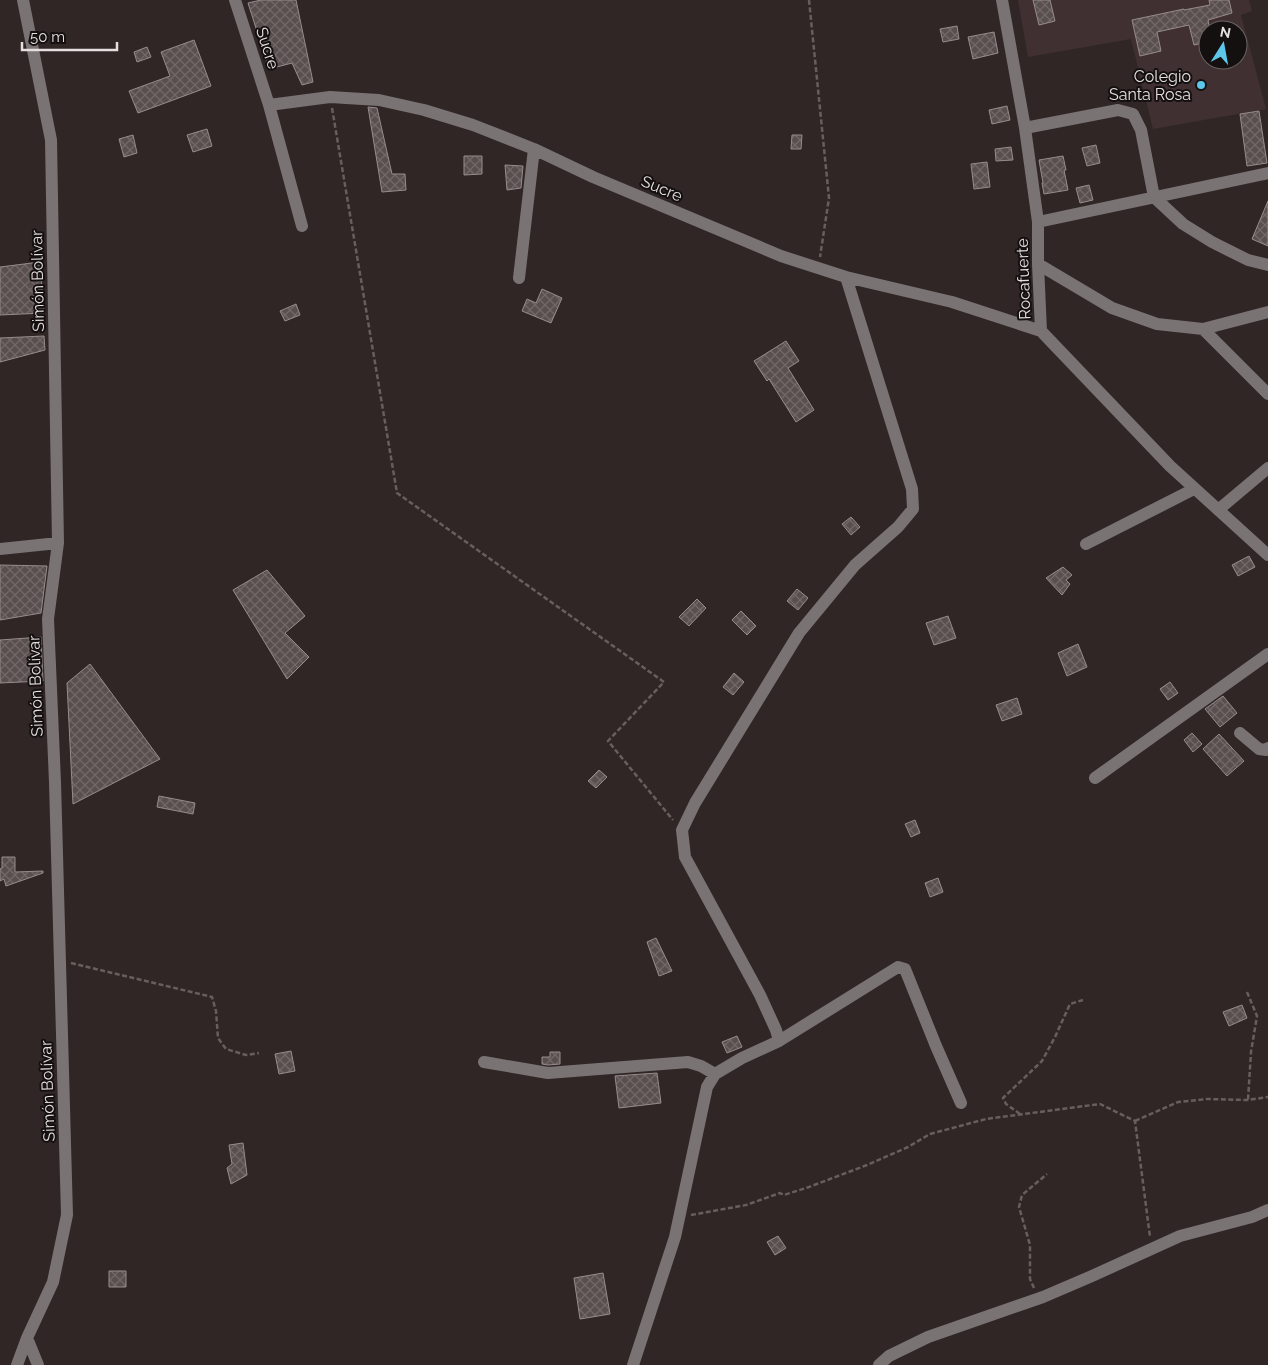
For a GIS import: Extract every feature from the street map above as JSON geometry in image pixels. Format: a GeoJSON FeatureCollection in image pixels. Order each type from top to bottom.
{"type":"FeatureCollection","features":[{"type":"Feature","properties":{"kind":"street","name":"Simón Bolívar"},"geometry":{"type":"LineString","coordinates":[[17,1365],[27,1338],[53,1282],[67,1216],[55,782],[48,619],[58,543],[51,140],[23,0]]}},
{"type":"Feature","properties":{"kind":"street","name":"Sucre"},"geometry":{"type":"LineString","coordinates":[[235,0],[269,106],[302,226]]}},
{"type":"Feature","properties":{"kind":"street","name":"Rocafuerte"},"geometry":{"type":"LineString","coordinates":[[1002,0],[1025,128],[1038,222],[1041,331],[1170,466],[1268,555]]}},
{"type":"Feature","properties":{"kind":"street","name":"Sucre"},"geometry":{"type":"LineString","coordinates":[[269,106],[330,97],[379,100],[424,110],[473,125],[534,149],[781,256],[846,277],[952,302],[1041,331]]}},
{"type":"Feature","properties":{"kind":"street"},"geometry":{"type":"LineString","coordinates":[[1025,128],[1118,110],[1133,114],[1141,130],[1154,197],[1183,224],[1212,242],[1248,260],[1268,265]]}},
{"type":"Feature","properties":{"kind":"street"},"geometry":{"type":"LineString","coordinates":[[519,278],[534,149]]}},
{"type":"Feature","properties":{"kind":"street"},"geometry":{"type":"LineString","coordinates":[[1038,222],[1268,173]]}},
{"type":"Feature","properties":{"kind":"street"},"geometry":{"type":"LineString","coordinates":[[1038,264],[1112,308],[1157,324],[1203,329],[1268,312]]}},
{"type":"Feature","properties":{"kind":"street"},"geometry":{"type":"LineString","coordinates":[[779,1041],[760,995],[685,857],[682,830],[695,803],[799,633],[855,565],[898,527],[913,509],[912,489],[846,277]]}},
{"type":"Feature","properties":{"kind":"street"},"geometry":{"type":"LineString","coordinates":[[1203,329],[1268,394]]}},
{"type":"Feature","properties":{"kind":"street"},"geometry":{"type":"LineString","coordinates":[[1218,510],[1268,468]]}},
{"type":"Feature","properties":{"kind":"street"},"geometry":{"type":"LineString","coordinates":[[1086,544],[1194,489]]}},
{"type":"Feature","properties":{"kind":"street"},"geometry":{"type":"LineString","coordinates":[[0,549],[58,543]]}},
{"type":"Feature","properties":{"kind":"street"},"geometry":{"type":"LineString","coordinates":[[1095,778],[1268,654]]}},
{"type":"Feature","properties":{"kind":"street"},"geometry":{"type":"LineString","coordinates":[[1240,733],[1260,749],[1266,750],[1268,748]]}},
{"type":"Feature","properties":{"kind":"street"},"geometry":{"type":"LineString","coordinates":[[633,1365],[674,1237],[707,1087],[715,1074],[742,1058],[779,1041],[898,968],[905,969],[961,1103]]}},
{"type":"Feature","properties":{"kind":"street"},"geometry":{"type":"LineString","coordinates":[[484,1062],[548,1073],[688,1062],[702,1066],[715,1074]]}},
{"type":"Feature","properties":{"kind":"street"},"geometry":{"type":"LineString","coordinates":[[879,1365],[889,1356],[928,1337],[1038,1298],[1180,1236],[1252,1217],[1268,1210]]}},
{"type":"Feature","properties":{"kind":"street"},"geometry":{"type":"LineString","coordinates":[[27,1338],[38,1365]]}},
{"type":"Feature","properties":{"kind":"path"},"geometry":{"type":"LineString","coordinates":[[809,0],[829,198],[819,268]]}},
{"type":"Feature","properties":{"kind":"path"},"geometry":{"type":"LineString","coordinates":[[330,97],[397,493],[664,682],[608,741],[682,830]]}},
{"type":"Feature","properties":{"kind":"path"},"geometry":{"type":"LineString","coordinates":[[60,960],[212,997],[216,1011],[218,1038],[226,1049],[246,1055],[259,1053]]}},
{"type":"Feature","properties":{"kind":"path"},"geometry":{"type":"LineString","coordinates":[[1246,992],[1257,1016],[1251,1052],[1248,1100]]}},
{"type":"Feature","properties":{"kind":"path"},"geometry":{"type":"LineString","coordinates":[[1021,1115],[1006,1104],[1003,1098],[1042,1061],[1070,1004],[1083,1000]]}},
{"type":"Feature","properties":{"kind":"path"},"geometry":{"type":"LineString","coordinates":[[678,1217],[746,1205],[780,1192],[784,1195],[867,1165],[908,1147],[930,1134],[986,1119],[1100,1104],[1135,1121],[1178,1102],[1207,1099],[1248,1100],[1268,1097]]}},
{"type":"Feature","properties":{"kind":"path"},"geometry":{"type":"LineString","coordinates":[[1135,1121],[1152,1249]]}},
{"type":"Feature","properties":{"kind":"path"},"geometry":{"type":"LineString","coordinates":[[1038,1298],[1030,1279],[1030,1245],[1019,1207],[1022,1195],[1047,1174]]}},
{"type":"Feature","properties":{"kind":"shaded area","name":"Colegio Santa Rosa"},"geometry":{"type":"Polygon","coordinates":[[[1018,0],[1249,0],[1252,11],[1241,15],[1242,20],[1198,20],[1198,70],[1248,70],[1248,41],[1266,109],[1153,129],[1131,39],[1028,57],[1018,0]]]}},
{"type":"Feature","properties":{"kind":"building"},"geometry":{"type":"Polygon","coordinates":[[[261,0],[296,0],[313,82],[302,85],[292,63],[269,69],[248,3],[261,0]]]}},
{"type":"Feature","properties":{"kind":"building"},"geometry":{"type":"Polygon","coordinates":[[[1033,0],[1050,0],[1055,21],[1039,25],[1033,0]]]}},
{"type":"Feature","properties":{"kind":"building"},"geometry":{"type":"Polygon","coordinates":[[[1209,0],[1229,0],[1232,13],[1208,20],[1198,20],[1198,44],[1194,45],[1189,25],[1157,32],[1161,51],[1140,56],[1132,20],[1210,5],[1209,0]]]}},
{"type":"Feature","properties":{"kind":"building"},"geometry":{"type":"Polygon","coordinates":[[[957,26],[959,39],[943,42],[940,29],[957,26]]]}},
{"type":"Feature","properties":{"kind":"building"},"geometry":{"type":"Polygon","coordinates":[[[994,32],[998,53],[973,59],[968,37],[994,32]]]}},
{"type":"Feature","properties":{"kind":"building"},"geometry":{"type":"Polygon","coordinates":[[[194,40],[211,86],[138,113],[129,91],[170,76],[161,52],[194,40]]]}},
{"type":"Feature","properties":{"kind":"building"},"geometry":{"type":"Polygon","coordinates":[[[147,47],[151,57],[137,62],[134,52],[147,47]]]}},
{"type":"Feature","properties":{"kind":"building"},"geometry":{"type":"Polygon","coordinates":[[[1007,106],[1010,120],[992,124],[989,110],[1007,106]]]}},
{"type":"Feature","properties":{"kind":"building"},"geometry":{"type":"Polygon","coordinates":[[[368,107],[377,108],[392,174],[405,174],[406,190],[382,192],[368,107]]]}},
{"type":"Feature","properties":{"kind":"building"},"geometry":{"type":"Polygon","coordinates":[[[1259,111],[1267,163],[1247,166],[1240,114],[1259,111]]]}},
{"type":"Feature","properties":{"kind":"building"},"geometry":{"type":"Polygon","coordinates":[[[207,129],[212,146],[193,152],[187,135],[207,129]]]}},
{"type":"Feature","properties":{"kind":"building"},"geometry":{"type":"Polygon","coordinates":[[[133,135],[137,153],[124,157],[119,139],[133,135]]]}},
{"type":"Feature","properties":{"kind":"building"},"geometry":{"type":"Polygon","coordinates":[[[792,135],[802,135],[801,149],[791,149],[792,135]]]}},
{"type":"Feature","properties":{"kind":"building"},"geometry":{"type":"Polygon","coordinates":[[[1096,145],[1100,163],[1087,166],[1082,148],[1096,145]]]}},
{"type":"Feature","properties":{"kind":"building"},"geometry":{"type":"Polygon","coordinates":[[[1011,147],[1013,160],[996,161],[995,149],[1011,147]]]}},
{"type":"Feature","properties":{"kind":"building"},"geometry":{"type":"Polygon","coordinates":[[[464,156],[482,156],[482,174],[464,175],[464,156]]]}},
{"type":"Feature","properties":{"kind":"building"},"geometry":{"type":"Polygon","coordinates":[[[1063,156],[1068,190],[1044,194],[1039,160],[1063,156]]]}},
{"type":"Feature","properties":{"kind":"building"},"geometry":{"type":"Polygon","coordinates":[[[987,162],[990,187],[974,189],[971,164],[987,162]]]}},
{"type":"Feature","properties":{"kind":"building"},"geometry":{"type":"Polygon","coordinates":[[[505,165],[523,166],[521,188],[507,190],[505,165]]]}},
{"type":"Feature","properties":{"kind":"building"},"geometry":{"type":"Polygon","coordinates":[[[1089,185],[1093,200],[1080,203],[1076,188],[1089,185]]]}},
{"type":"Feature","properties":{"kind":"building"},"geometry":{"type":"Polygon","coordinates":[[[1268,201],[1268,246],[1252,239],[1268,201]]]}},
{"type":"Feature","properties":{"kind":"building"},"geometry":{"type":"Polygon","coordinates":[[[40,262],[44,313],[0,315],[0,267],[40,262]]]}},
{"type":"Feature","properties":{"kind":"building"},"geometry":{"type":"Polygon","coordinates":[[[542,289],[562,298],[551,323],[522,311],[527,299],[536,303],[542,289]]]}},
{"type":"Feature","properties":{"kind":"building"},"geometry":{"type":"Polygon","coordinates":[[[296,304],[300,315],[285,321],[280,311],[296,304]]]}},
{"type":"Feature","properties":{"kind":"building"},"geometry":{"type":"Polygon","coordinates":[[[44,336],[45,350],[0,362],[0,338],[44,336]]]}},
{"type":"Feature","properties":{"kind":"building"},"geometry":{"type":"Polygon","coordinates":[[[786,341],[799,361],[788,368],[814,410],[796,422],[769,379],[767,381],[754,361],[786,341]]]}},
{"type":"Feature","properties":{"kind":"building"},"geometry":{"type":"Polygon","coordinates":[[[851,517],[860,527],[851,535],[842,524],[851,517]]]}},
{"type":"Feature","properties":{"kind":"building"},"geometry":{"type":"Polygon","coordinates":[[[1249,556],[1255,567],[1238,576],[1232,565],[1249,556]]]}},
{"type":"Feature","properties":{"kind":"building"},"geometry":{"type":"Polygon","coordinates":[[[0,565],[47,566],[41,613],[0,620],[0,565]]]}},
{"type":"Feature","properties":{"kind":"building"},"geometry":{"type":"Polygon","coordinates":[[[1063,567],[1072,575],[1066,580],[1070,584],[1062,595],[1046,578],[1063,567]]]}},
{"type":"Feature","properties":{"kind":"building"},"geometry":{"type":"Polygon","coordinates":[[[267,570],[305,616],[285,633],[309,657],[287,679],[233,590],[267,570]]]}},
{"type":"Feature","properties":{"kind":"building"},"geometry":{"type":"Polygon","coordinates":[[[797,589],[808,598],[798,610],[787,601],[797,589]]]}},
{"type":"Feature","properties":{"kind":"building"},"geometry":{"type":"Polygon","coordinates":[[[697,599],[706,608],[689,626],[679,617],[697,599]]]}},
{"type":"Feature","properties":{"kind":"building"},"geometry":{"type":"Polygon","coordinates":[[[741,611],[756,626],[747,635],[732,620],[741,611]]]}},
{"type":"Feature","properties":{"kind":"building"},"geometry":{"type":"Polygon","coordinates":[[[948,616],[956,638],[934,645],[926,623],[948,616]]]}},
{"type":"Feature","properties":{"kind":"building"},"geometry":{"type":"Polygon","coordinates":[[[41,637],[43,681],[0,683],[0,640],[41,637]]]}},
{"type":"Feature","properties":{"kind":"building"},"geometry":{"type":"Polygon","coordinates":[[[1078,644],[1087,667],[1067,676],[1058,653],[1078,644]]]}},
{"type":"Feature","properties":{"kind":"building"},"geometry":{"type":"Polygon","coordinates":[[[90,664],[160,759],[73,804],[67,683],[90,664]]]}},
{"type":"Feature","properties":{"kind":"building"},"geometry":{"type":"Polygon","coordinates":[[[734,673],[744,682],[733,695],[723,687],[734,673]]]}},
{"type":"Feature","properties":{"kind":"building"},"geometry":{"type":"Polygon","coordinates":[[[1170,682],[1178,693],[1168,700],[1160,689],[1170,682]]]}},
{"type":"Feature","properties":{"kind":"building"},"geometry":{"type":"Polygon","coordinates":[[[1223,696],[1237,713],[1220,727],[1205,709],[1223,696]]]}},
{"type":"Feature","properties":{"kind":"building"},"geometry":{"type":"Polygon","coordinates":[[[1017,698],[1022,714],[1002,721],[996,705],[1017,698]]]}},
{"type":"Feature","properties":{"kind":"building"},"geometry":{"type":"Polygon","coordinates":[[[1192,733],[1202,744],[1193,752],[1184,740],[1192,733]]]}},
{"type":"Feature","properties":{"kind":"building"},"geometry":{"type":"Polygon","coordinates":[[[1219,734],[1244,761],[1227,776],[1203,749],[1219,734]]]}},
{"type":"Feature","properties":{"kind":"building"},"geometry":{"type":"Polygon","coordinates":[[[599,770],[607,777],[596,788],[588,781],[599,770]]]}},
{"type":"Feature","properties":{"kind":"building"},"geometry":{"type":"Polygon","coordinates":[[[159,796],[195,803],[193,814],[157,807],[159,796]]]}},
{"type":"Feature","properties":{"kind":"building"},"geometry":{"type":"Polygon","coordinates":[[[915,820],[920,833],[911,837],[905,824],[915,820]]]}},
{"type":"Feature","properties":{"kind":"building"},"geometry":{"type":"Polygon","coordinates":[[[2,857],[15,857],[15,872],[43,871],[43,873],[6,886],[4,879],[0,881],[2,857]]]}},
{"type":"Feature","properties":{"kind":"building"},"geometry":{"type":"Polygon","coordinates":[[[938,878],[943,892],[930,897],[925,883],[938,878]]]}},
{"type":"Feature","properties":{"kind":"building"},"geometry":{"type":"Polygon","coordinates":[[[656,938],[672,971],[659,976],[647,942],[656,938]]]}},
{"type":"Feature","properties":{"kind":"building"},"geometry":{"type":"Polygon","coordinates":[[[1242,1005],[1247,1018],[1229,1026],[1223,1012],[1242,1005]]]}},
{"type":"Feature","properties":{"kind":"building"},"geometry":{"type":"Polygon","coordinates":[[[737,1036],[742,1047],[727,1053],[722,1042],[737,1036]]]}},
{"type":"Feature","properties":{"kind":"building"},"geometry":{"type":"Polygon","coordinates":[[[291,1051],[295,1071],[279,1074],[275,1054],[291,1051]]]}},
{"type":"Feature","properties":{"kind":"building"},"geometry":{"type":"Polygon","coordinates":[[[550,1052],[560,1052],[560,1064],[542,1064],[542,1057],[550,1057],[550,1052]]]}},
{"type":"Feature","properties":{"kind":"building"},"geometry":{"type":"Polygon","coordinates":[[[657,1073],[661,1103],[619,1108],[615,1076],[657,1073]]]}},
{"type":"Feature","properties":{"kind":"building"},"geometry":{"type":"Polygon","coordinates":[[[243,1143],[247,1175],[231,1184],[227,1168],[232,1164],[229,1145],[243,1143]]]}},
{"type":"Feature","properties":{"kind":"building"},"geometry":{"type":"Polygon","coordinates":[[[778,1236],[786,1248],[775,1255],[767,1242],[778,1236]]]}},
{"type":"Feature","properties":{"kind":"building"},"geometry":{"type":"Polygon","coordinates":[[[109,1271],[126,1271],[126,1287],[109,1287],[109,1271]]]}},
{"type":"Feature","properties":{"kind":"building"},"geometry":{"type":"Polygon","coordinates":[[[603,1273],[610,1314],[580,1319],[574,1278],[603,1273]]]}},
{"type":"Feature","properties":{"kind":"place","name":"Colegio Santa Rosa"},"geometry":{"type":"Point","coordinates":[1201,85]}}]}
